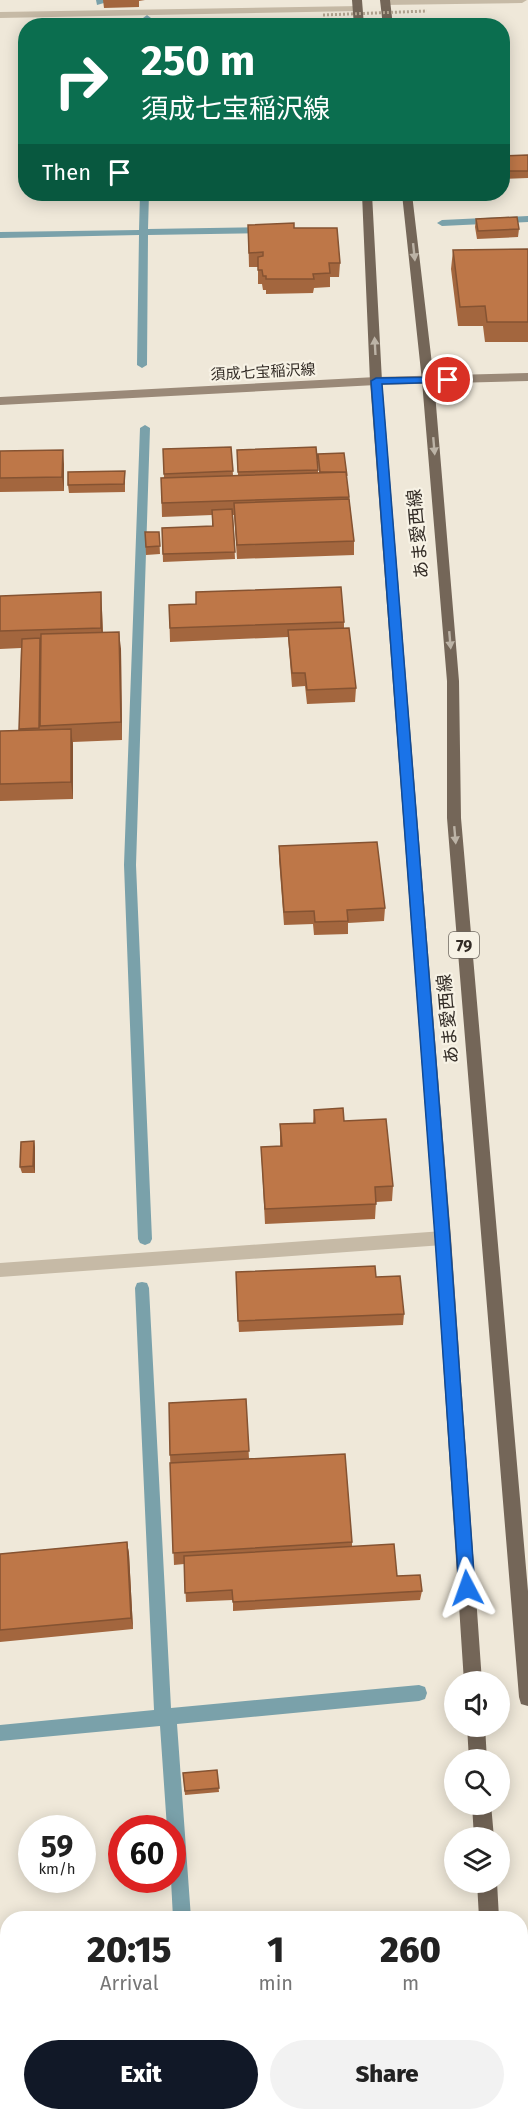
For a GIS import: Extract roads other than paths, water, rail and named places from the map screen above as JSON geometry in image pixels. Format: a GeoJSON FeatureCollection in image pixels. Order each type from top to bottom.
{"type":"FeatureCollection","features":[{"type":"Feature","properties":{"kind":"main road"},"geometry":{"type":"LineString","coordinates":[[386,2],[387,18]]}},
{"type":"Feature","properties":{"kind":"main road","name":"あま愛西線"},"geometry":{"type":"LineString","coordinates":[[367,201],[376,381],[443,1238],[472,1671]]}},
{"type":"Feature","properties":{"kind":"main road","name":"あま愛西線"},"geometry":{"type":"LineString","coordinates":[[408,201],[428,381],[453,681],[454,818],[528,1696]]}},
{"type":"Feature","properties":{"kind":"main road","name":"須成七宝稲沢線"},"geometry":{"type":"LineString","coordinates":[[0,401],[376,381],[528,376]]}},
{"type":"Feature","properties":{"kind":"main road"},"geometry":{"type":"LineString","coordinates":[[488,1893],[489,1911]]}},
{"type":"Feature","properties":{"kind":"street"},"geometry":{"type":"LineString","coordinates":[[42,14],[43,0]]}},
{"type":"Feature","properties":{"kind":"street"},"geometry":{"type":"LineString","coordinates":[[156,0],[156,12]]}},
{"type":"Feature","properties":{"kind":"street"},"geometry":{"type":"LineString","coordinates":[[386,2],[522,0]]}},
{"type":"Feature","properties":{"kind":"street"},"geometry":{"type":"LineString","coordinates":[[0,15],[156,12],[357,4]]}},
{"type":"Feature","properties":{"kind":"street"},"geometry":{"type":"LineString","coordinates":[[0,1270],[443,1238]]}},
{"type":"Feature","properties":{"kind":"waterway"},"geometry":{"type":"LineString","coordinates":[[144,201],[144,232]]}},
{"type":"Feature","properties":{"kind":"waterway"},"geometry":{"type":"LineString","coordinates":[[442,223],[528,219]]}},
{"type":"Feature","properties":{"kind":"waterway"},"geometry":{"type":"LineString","coordinates":[[144,232],[265,230]]}},
{"type":"Feature","properties":{"kind":"waterway"},"geometry":{"type":"LineString","coordinates":[[0,235],[144,232]]}},
{"type":"Feature","properties":{"kind":"waterway"},"geometry":{"type":"LineString","coordinates":[[142,365],[144,232]]}},
{"type":"Feature","properties":{"kind":"waterway"},"geometry":{"type":"LineString","coordinates":[[145,428],[130,865],[145,1239]]}},
{"type":"Feature","properties":{"kind":"waterway"},"geometry":{"type":"LineString","coordinates":[[142,1288],[163,1717]]}},
{"type":"Feature","properties":{"kind":"waterway"},"geometry":{"type":"LineString","coordinates":[[0,1733],[419,1693]]}},
{"type":"Feature","properties":{"kind":"waterway"},"geometry":{"type":"LineString","coordinates":[[168,1717],[182,1911]]}}]}
